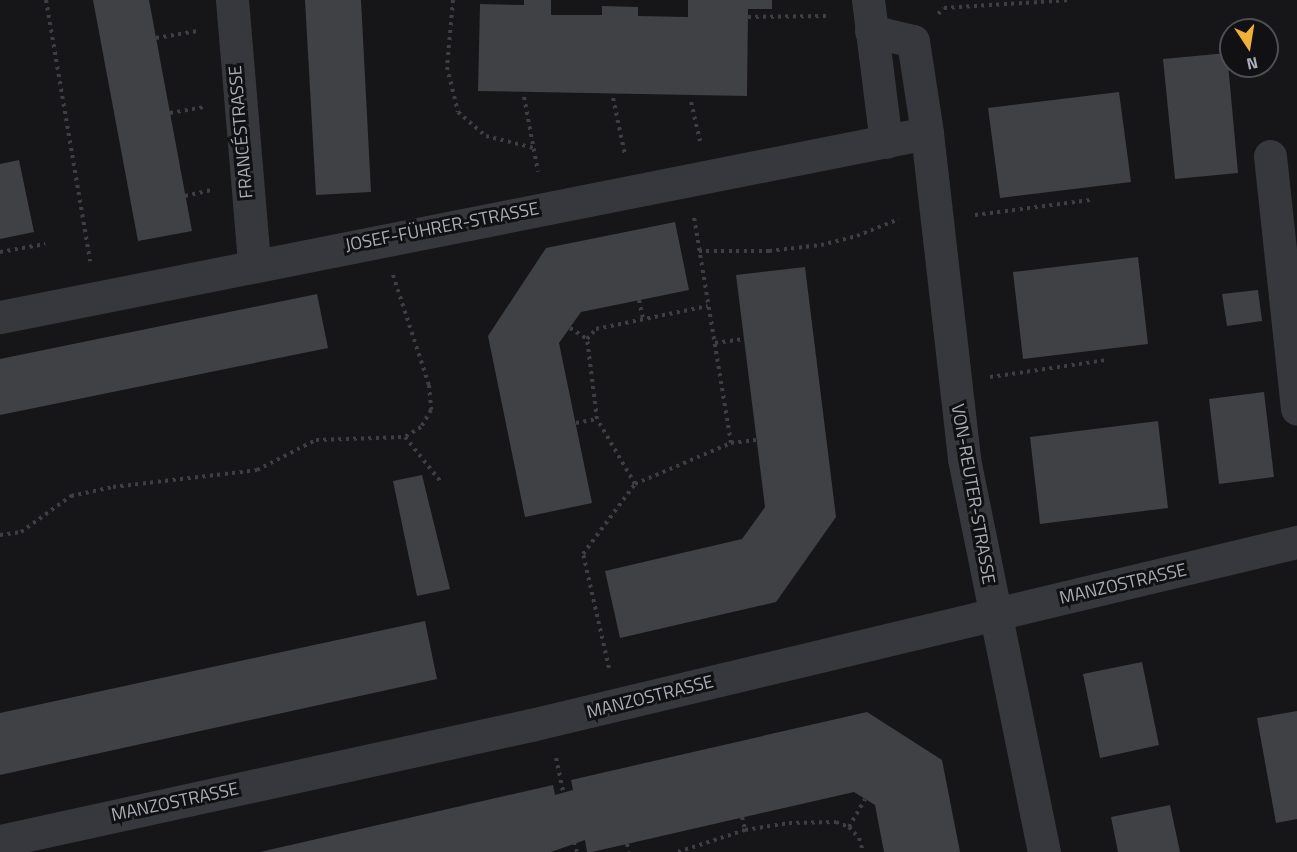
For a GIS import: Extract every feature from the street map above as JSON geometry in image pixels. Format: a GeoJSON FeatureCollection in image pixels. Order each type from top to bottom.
{"type":"FeatureCollection","features":[{"type":"Feature","properties":{"kind":"street","name":"FRANCÉSTRASSE"},"geometry":{"type":"LineString","coordinates":[[232,0],[254,264]]}},
{"type":"Feature","properties":{"kind":"street"},"geometry":{"type":"LineString","coordinates":[[870,16],[913,41]]}},
{"type":"Feature","properties":{"kind":"street"},"geometry":{"type":"LineString","coordinates":[[870,16],[886,142],[927,133]]}},
{"type":"Feature","properties":{"kind":"street","name":"VON-REUTER-STRASSE"},"geometry":{"type":"LineString","coordinates":[[913,41],[927,133],[964,459],[1044,852]]}},
{"type":"Feature","properties":{"kind":"street","name":"JOSEF-FÜHRER-STRASSE"},"geometry":{"type":"LineString","coordinates":[[0,316],[254,264],[886,142]]}},
{"type":"Feature","properties":{"kind":"street"},"geometry":{"type":"LineString","coordinates":[[1270,156],[1297,409]]}},
{"type":"Feature","properties":{"kind":"street","name":"MANZOSTRASSE"},"geometry":{"type":"LineString","coordinates":[[0,841],[531,725],[1297,542]]}},
{"type":"Feature","properties":{"kind":"path"},"geometry":{"type":"LineString","coordinates":[[46,0],[96,297]]}},
{"type":"Feature","properties":{"kind":"path"},"geometry":{"type":"LineString","coordinates":[[453,0],[447,67],[458,112],[486,136],[534,148]]}},
{"type":"Feature","properties":{"kind":"path"},"geometry":{"type":"LineString","coordinates":[[913,41],[944,8],[1070,0]]}},
{"type":"Feature","properties":{"kind":"path"},"geometry":{"type":"LineString","coordinates":[[748,17],[826,16]]}},
{"type":"Feature","properties":{"kind":"path"},"geometry":{"type":"LineString","coordinates":[[156,38],[208,29]]}},
{"type":"Feature","properties":{"kind":"path"},"geometry":{"type":"LineString","coordinates":[[524,98],[545,208]]}},
{"type":"Feature","properties":{"kind":"path"},"geometry":{"type":"LineString","coordinates":[[613,98],[632,191]]}},
{"type":"Feature","properties":{"kind":"path"},"geometry":{"type":"LineString","coordinates":[[170,114],[211,106]]}},
{"type":"Feature","properties":{"kind":"path"},"geometry":{"type":"LineString","coordinates":[[688,180],[731,443]]}},
{"type":"Feature","properties":{"kind":"path"},"geometry":{"type":"LineString","coordinates":[[185,196],[217,189]]}},
{"type":"Feature","properties":{"kind":"path"},"geometry":{"type":"LineString","coordinates":[[969,216],[1090,200]]}},
{"type":"Feature","properties":{"kind":"path"},"geometry":{"type":"LineString","coordinates":[[699,251],[769,251],[821,245],[903,219]]}},
{"type":"Feature","properties":{"kind":"path"},"geometry":{"type":"LineString","coordinates":[[0,252],[45,244]]}},
{"type":"Feature","properties":{"kind":"path"},"geometry":{"type":"LineString","coordinates":[[0,535],[21,532],[71,496],[112,487],[258,470],[316,440],[405,437],[421,427],[431,410],[429,385],[392,269]]}},
{"type":"Feature","properties":{"kind":"path"},"geometry":{"type":"LineString","coordinates":[[639,300],[643,319]]}},
{"type":"Feature","properties":{"kind":"path"},"geometry":{"type":"LineString","coordinates":[[634,484],[597,419],[587,339],[596,329],[708,306]]}},
{"type":"Feature","properties":{"kind":"path"},"geometry":{"type":"LineString","coordinates":[[570,328],[587,339]]}},
{"type":"Feature","properties":{"kind":"path"},"geometry":{"type":"LineString","coordinates":[[714,343],[744,339]]}},
{"type":"Feature","properties":{"kind":"path"},"geometry":{"type":"LineString","coordinates":[[987,377],[1106,360]]}},
{"type":"Feature","properties":{"kind":"path"},"geometry":{"type":"LineString","coordinates":[[576,423],[597,419]]}},
{"type":"Feature","properties":{"kind":"path"},"geometry":{"type":"LineString","coordinates":[[405,437],[441,482]]}},
{"type":"Feature","properties":{"kind":"path"},"geometry":{"type":"LineString","coordinates":[[610,674],[583,554],[634,484],[731,443],[756,440]]}},
{"type":"Feature","properties":{"kind":"path"},"geometry":{"type":"LineString","coordinates":[[556,758],[563,792]]}},
{"type":"Feature","properties":{"kind":"path"},"geometry":{"type":"LineString","coordinates":[[849,827],[865,799]]}},
{"type":"Feature","properties":{"kind":"path"},"geometry":{"type":"LineString","coordinates":[[742,817],[745,830]]}},
{"type":"Feature","properties":{"kind":"path"},"geometry":{"type":"LineString","coordinates":[[678,852],[745,830],[789,823],[836,822],[849,827],[859,838],[863,852]]}},
{"type":"Feature","properties":{"kind":"path"},"geometry":{"type":"LineString","coordinates":[[574,842],[577,852]]}},
{"type":"Feature","properties":{"kind":"path"},"geometry":{"type":"LineString","coordinates":[[627,844],[629,852]]}},
{"type":"Feature","properties":{"kind":"building"},"geometry":{"type":"Polygon","coordinates":[[[93,0],[149,0],[192,231],[138,241],[93,0]]]}},
{"type":"Feature","properties":{"kind":"building"},"geometry":{"type":"Polygon","coordinates":[[[305,0],[361,0],[371,192],[316,195],[305,0]]]}},
{"type":"Feature","properties":{"kind":"building"},"geometry":{"type":"Polygon","coordinates":[[[524,0],[551,0],[551,15],[602,15],[602,6],[638,7],[638,16],[688,17],[688,0],[772,0],[772,9],[748,9],[747,96],[478,91],[480,4],[524,5],[524,0]]]}},
{"type":"Feature","properties":{"kind":"building"},"geometry":{"type":"Polygon","coordinates":[[[1219,54],[1219,78],[1229,78],[1238,173],[1175,179],[1163,59],[1219,54]]]}},
{"type":"Feature","properties":{"kind":"building"},"geometry":{"type":"Polygon","coordinates":[[[1119,92],[1131,182],[1000,198],[988,108],[1119,92]]]}},
{"type":"Feature","properties":{"kind":"building"},"geometry":{"type":"Polygon","coordinates":[[[19,160],[34,232],[0,239],[0,164],[19,160]]]}},
{"type":"Feature","properties":{"kind":"building"},"geometry":{"type":"Polygon","coordinates":[[[675,222],[689,290],[581,312],[559,343],[592,503],[525,517],[488,336],[546,248],[675,222]]]}},
{"type":"Feature","properties":{"kind":"building"},"geometry":{"type":"Polygon","coordinates":[[[1138,257],[1148,344],[1023,359],[1013,272],[1138,257]]]}},
{"type":"Feature","properties":{"kind":"building"},"geometry":{"type":"Polygon","coordinates":[[[805,267],[836,517],[776,602],[620,638],[605,571],[742,539],[765,507],[736,275],[805,267]]]}},
{"type":"Feature","properties":{"kind":"building"},"geometry":{"type":"Polygon","coordinates":[[[1258,290],[1262,321],[1227,326],[1222,294],[1258,290]]]}},
{"type":"Feature","properties":{"kind":"building"},"geometry":{"type":"Polygon","coordinates":[[[317,294],[328,348],[0,415],[0,359],[317,294]]]}},
{"type":"Feature","properties":{"kind":"building"},"geometry":{"type":"Polygon","coordinates":[[[1264,392],[1274,477],[1219,484],[1209,399],[1264,392]]]}},
{"type":"Feature","properties":{"kind":"building"},"geometry":{"type":"Polygon","coordinates":[[[1158,421],[1168,508],[1040,524],[1030,437],[1158,421]]]}},
{"type":"Feature","properties":{"kind":"building"},"geometry":{"type":"Polygon","coordinates":[[[422,475],[450,589],[417,596],[393,481],[422,475]]]}},
{"type":"Feature","properties":{"kind":"building"},"geometry":{"type":"Polygon","coordinates":[[[425,621],[437,679],[0,775],[0,713],[425,621]]]}},
{"type":"Feature","properties":{"kind":"building"},"geometry":{"type":"Polygon","coordinates":[[[1142,662],[1159,745],[1100,758],[1083,674],[1142,662]]]}},
{"type":"Feature","properties":{"kind":"building"},"geometry":{"type":"Polygon","coordinates":[[[1297,711],[1297,819],[1276,823],[1257,718],[1297,711]]]}},
{"type":"Feature","properties":{"kind":"building"},"geometry":{"type":"Polygon","coordinates":[[[867,712],[942,760],[960,852],[884,852],[875,805],[854,792],[592,852],[587,852],[585,840],[551,852],[260,852],[553,785],[555,795],[573,790],[571,780],[867,712]]]}},
{"type":"Feature","properties":{"kind":"building"},"geometry":{"type":"Polygon","coordinates":[[[1170,805],[1180,852],[1118,852],[1111,817],[1170,805]]]}}]}
